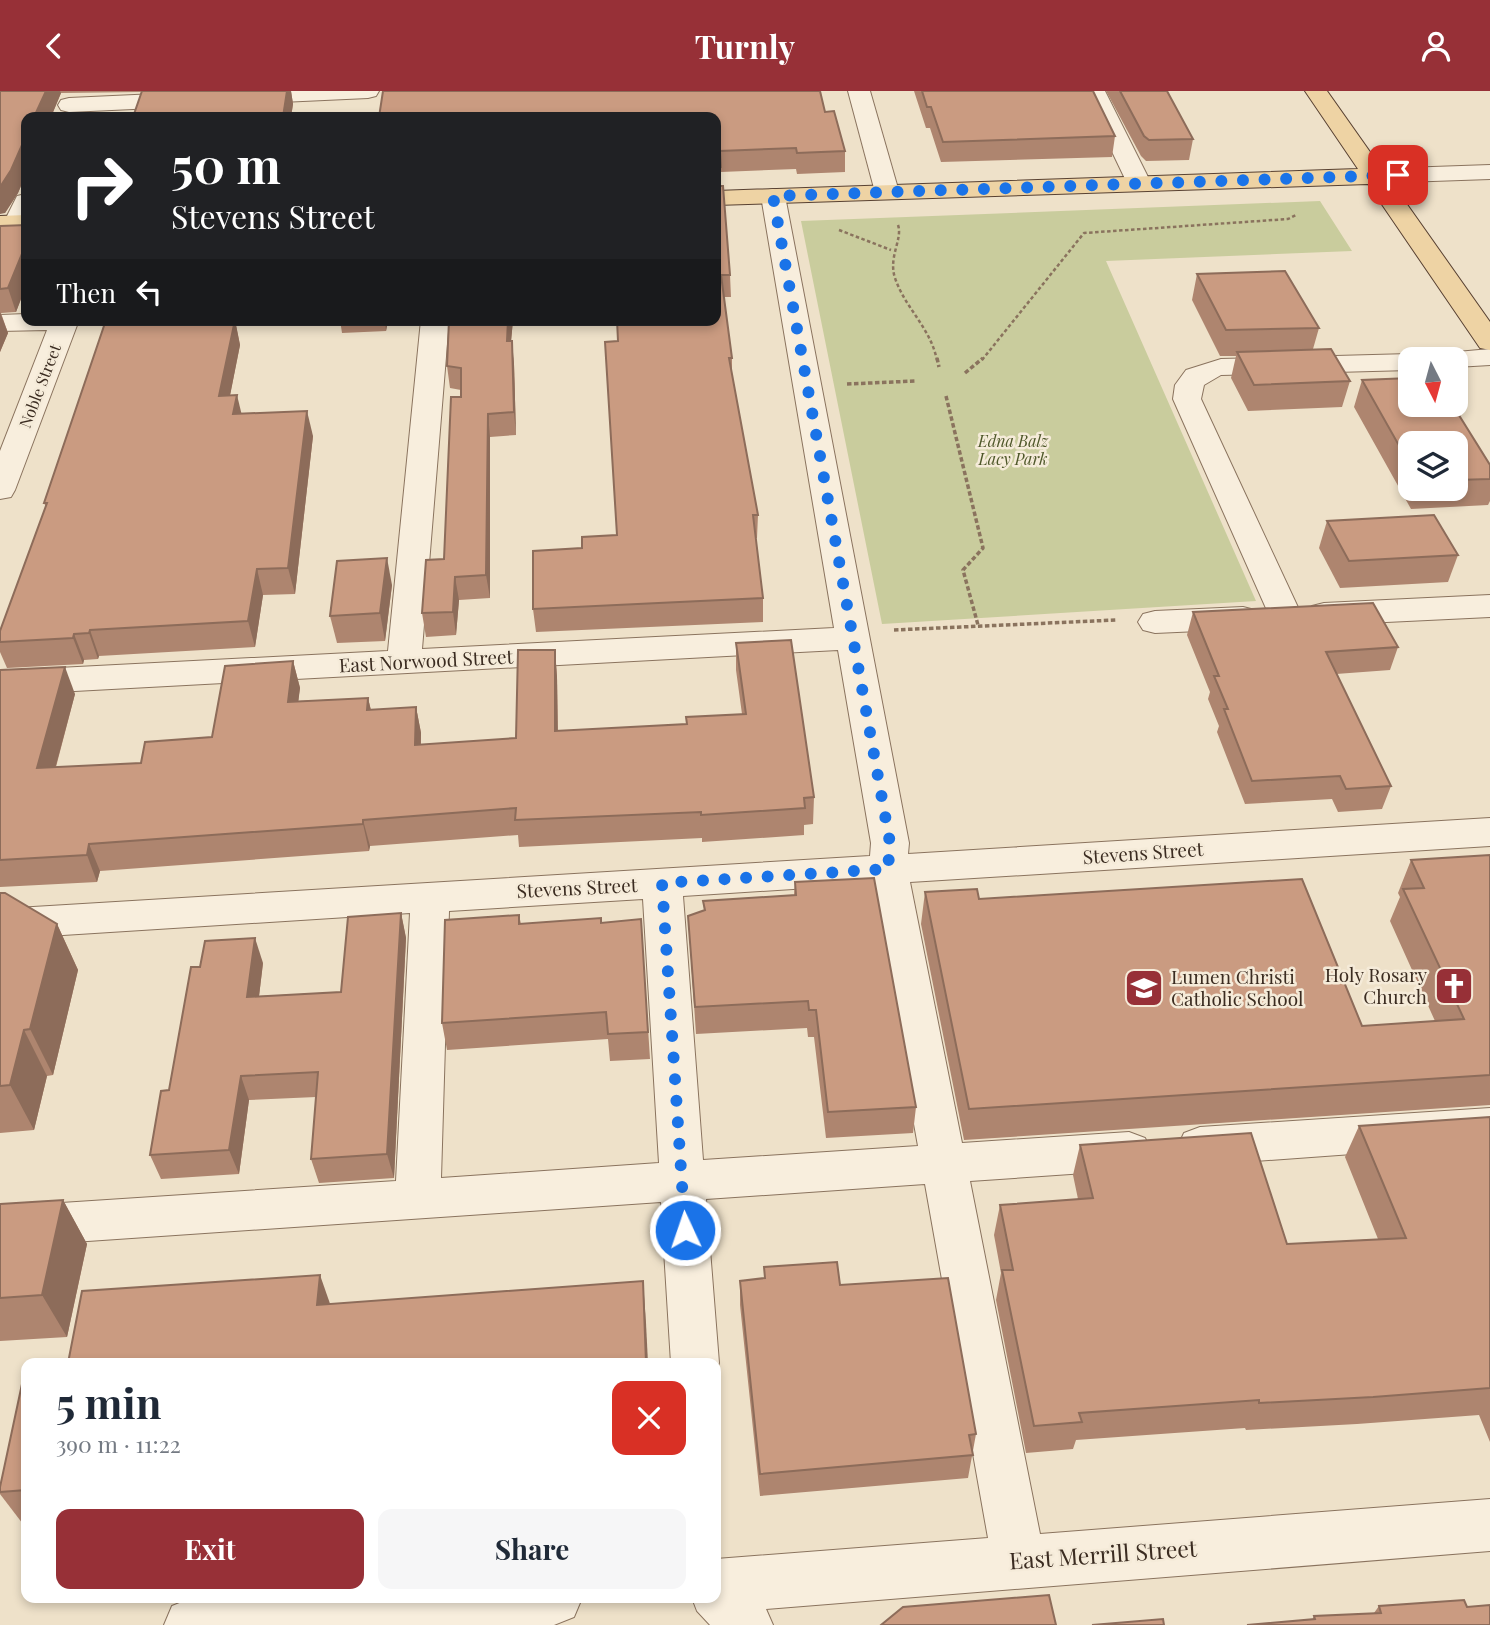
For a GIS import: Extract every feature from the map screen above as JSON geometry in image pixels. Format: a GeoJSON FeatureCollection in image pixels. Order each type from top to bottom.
{"type":"FeatureCollection","features":[{"type":"Feature","properties":{"kind":"main road"},"geometry":{"type":"LineString","coordinates":[[1316,91],[1490,342]]}},
{"type":"Feature","properties":{"kind":"main road"},"geometry":{"type":"LineString","coordinates":[[721,198],[1375,176]]}},
{"type":"Feature","properties":{"kind":"street"},"geometry":{"type":"LineString","coordinates":[[69,104],[368,91]]}},
{"type":"Feature","properties":{"kind":"street"},"geometry":{"type":"LineString","coordinates":[[859,91],[887,192]]}},
{"type":"Feature","properties":{"kind":"street"},"geometry":{"type":"LineString","coordinates":[[1094,91],[1139,184]]}},
{"type":"Feature","properties":{"kind":"street"},"geometry":{"type":"LineString","coordinates":[[337,112],[340,92]]}},
{"type":"Feature","properties":{"kind":"street"},"geometry":{"type":"LineString","coordinates":[[1375,176],[1490,171]]}},
{"type":"Feature","properties":{"kind":"street"},"geometry":{"type":"LineString","coordinates":[[773,196],[890,843],[888,869],[1019,1562]]}},
{"type":"Feature","properties":{"kind":"street"},"geometry":{"type":"LineString","coordinates":[[0,323],[21,322]]}},
{"type":"Feature","properties":{"kind":"street","name":"Noble Street"},"geometry":{"type":"LineString","coordinates":[[0,490],[63,326]]}},
{"type":"Feature","properties":{"kind":"street"},"geometry":{"type":"LineString","coordinates":[[404,662],[434,326]]}},
{"type":"Feature","properties":{"kind":"street"},"geometry":{"type":"LineString","coordinates":[[1468,358],[1490,357]]}},
{"type":"Feature","properties":{"kind":"street"},"geometry":{"type":"LineString","coordinates":[[1285,616],[1187,399],[1187,387],[1192,378],[1202,370],[1221,367],[1398,362]]}},
{"type":"Feature","properties":{"kind":"street"},"geometry":{"type":"LineString","coordinates":[[1155,622],[1490,606]]}},
{"type":"Feature","properties":{"kind":"street","name":"East Norwood Street"},"geometry":{"type":"LineString","coordinates":[[0,683],[853,638]]}},
{"type":"Feature","properties":{"kind":"street","name":"Stevens Street"},"geometry":{"type":"LineString","coordinates":[[0,924],[1490,832]]}},
{"type":"Feature","properties":{"kind":"street"},"geometry":{"type":"LineString","coordinates":[[662,883],[695,1358]]}},
{"type":"Feature","properties":{"kind":"street"},"geometry":{"type":"LineString","coordinates":[[418,1199],[430,897]]}},
{"type":"Feature","properties":{"kind":"street"},"geometry":{"type":"LineString","coordinates":[[0,1227],[1490,1126]]}},
{"type":"Feature","properties":{"kind":"street","name":"East Merrill Street"},"geometry":{"type":"LineString","coordinates":[[721,1586],[1490,1525]]}},
{"type":"Feature","properties":{"kind":"street"},"geometry":{"type":"LineString","coordinates":[[721,1598],[746,1625]]}},
{"type":"Feature","properties":{"kind":"street"},"geometry":{"type":"LineString","coordinates":[[191,1625],[488,1603]]}},
{"type":"Feature","properties":{"kind":"path"},"geometry":{"type":"LineString","coordinates":[[887,192],[900,231],[891,250],[895,283],[932,338],[939,367]]}},
{"type":"Feature","properties":{"kind":"path"},"geometry":{"type":"LineString","coordinates":[[965,373],[979,363],[1084,233],[1288,219],[1300,213]]}},
{"type":"Feature","properties":{"kind":"path"},"geometry":{"type":"LineString","coordinates":[[832,227],[891,250]]}},
{"type":"Feature","properties":{"kind":"path"},"geometry":{"type":"LineString","coordinates":[[807,386],[916,381]]}},
{"type":"Feature","properties":{"kind":"path"},"geometry":{"type":"LineString","coordinates":[[946,396],[983,548],[963,570],[978,625]]}},
{"type":"Feature","properties":{"kind":"path"},"geometry":{"type":"LineString","coordinates":[[887,630],[1103,620],[1155,622]]}},
{"type":"Feature","properties":{"kind":"green space","name":"Edna Balz Lacy Park"},"geometry":{"type":"Polygon","coordinates":[[[1320,201],[1352,251],[1106,261],[1256,601],[882,624],[801,221],[1320,201]]]}},
{"type":"Feature","properties":{"kind":"building"},"geometry":{"type":"Polygon","coordinates":[[[0,91],[46,91],[36,112],[21,112],[21,147],[0,187],[0,91]]]}},
{"type":"Feature","properties":{"kind":"building"},"geometry":{"type":"Polygon","coordinates":[[[142,91],[287,91],[284,112],[135,112],[142,91]]]}},
{"type":"Feature","properties":{"kind":"building"},"geometry":{"type":"Polygon","coordinates":[[[383,91],[820,91],[825,112],[834,111],[845,151],[797,153],[796,148],[721,151],[721,112],[380,112],[383,91]]]}},
{"type":"Feature","properties":{"kind":"building"},"geometry":{"type":"Polygon","coordinates":[[[922,91],[1093,91],[1115,136],[943,142],[931,107],[927,107],[922,91]]]}},
{"type":"Feature","properties":{"kind":"building"},"geometry":{"type":"Polygon","coordinates":[[[1120,91],[1167,91],[1193,139],[1149,140],[1144,136],[1120,91]]]}},
{"type":"Feature","properties":{"kind":"building"},"geometry":{"type":"Polygon","coordinates":[[[721,186],[723,186],[730,275],[721,275],[721,186]]]}},
{"type":"Feature","properties":{"kind":"building"},"geometry":{"type":"Polygon","coordinates":[[[21,225],[21,256],[8,288],[0,289],[0,226],[21,225]]]}},
{"type":"Feature","properties":{"kind":"building"},"geometry":{"type":"Polygon","coordinates":[[[1285,271],[1319,328],[1226,330],[1197,274],[1285,271]]]}},
{"type":"Feature","properties":{"kind":"building"},"geometry":{"type":"Polygon","coordinates":[[[721,275],[732,358],[729,358],[758,515],[753,515],[763,598],[533,609],[533,551],[582,548],[582,537],[617,535],[605,342],[618,341],[617,326],[721,326],[721,275]]]}},
{"type":"Feature","properties":{"kind":"building"},"geometry":{"type":"Polygon","coordinates":[[[104,326],[234,326],[219,396],[237,395],[233,414],[307,411],[288,568],[257,569],[248,621],[90,630],[89,633],[74,634],[73,638],[0,642],[0,631],[47,503],[44,503],[104,326]]]}},
{"type":"Feature","properties":{"kind":"building"},"geometry":{"type":"Polygon","coordinates":[[[449,326],[508,326],[507,341],[512,341],[514,412],[488,414],[486,575],[455,577],[453,612],[422,613],[426,560],[444,559],[451,397],[461,397],[461,368],[447,366],[449,326]]]}},
{"type":"Feature","properties":{"kind":"building"},"geometry":{"type":"Polygon","coordinates":[[[1331,349],[1350,381],[1254,385],[1237,352],[1331,349]]]}},
{"type":"Feature","properties":{"kind":"building"},"geometry":{"type":"Polygon","coordinates":[[[1398,378],[1398,417],[1460,417],[1490,465],[1490,479],[1468,480],[1468,431],[1398,431],[1398,444],[1362,380],[1398,378]]]}},
{"type":"Feature","properties":{"kind":"building"},"geometry":{"type":"Polygon","coordinates":[[[1434,515],[1458,555],[1349,561],[1327,521],[1434,515]]]}},
{"type":"Feature","properties":{"kind":"building"},"geometry":{"type":"Polygon","coordinates":[[[387,558],[380,613],[330,616],[337,561],[387,558]]]}},
{"type":"Feature","properties":{"kind":"building"},"geometry":{"type":"Polygon","coordinates":[[[1373,603],[1398,647],[1326,652],[1391,786],[1346,789],[1340,776],[1252,781],[1224,709],[1228,709],[1214,676],[1219,676],[1193,612],[1373,603]]]}},
{"type":"Feature","properties":{"kind":"building"},"geometry":{"type":"Polygon","coordinates":[[[791,640],[814,797],[804,798],[805,808],[701,815],[701,812],[515,820],[516,808],[363,820],[363,824],[89,844],[87,855],[0,860],[0,670],[65,667],[37,768],[141,763],[145,742],[212,737],[225,666],[293,661],[288,702],[368,698],[367,710],[416,707],[415,745],[516,738],[518,650],[555,650],[555,731],[687,724],[686,717],[746,714],[736,643],[791,640]]]}},
{"type":"Feature","properties":{"kind":"building"},"geometry":{"type":"Polygon","coordinates":[[[1490,855],[1490,1075],[969,1109],[925,892],[977,889],[979,899],[1302,879],[1362,1026],[1464,1019],[1403,889],[1424,888],[1411,860],[1490,855]]]}},
{"type":"Feature","properties":{"kind":"building"},"geometry":{"type":"Polygon","coordinates":[[[874,878],[916,1107],[828,1112],[816,1010],[809,1010],[808,1001],[695,1007],[688,916],[705,910],[703,901],[796,895],[795,882],[874,878]]]}},
{"type":"Feature","properties":{"kind":"building"},"geometry":{"type":"Polygon","coordinates":[[[0,893],[5,893],[57,924],[30,1029],[24,1030],[10,1085],[0,1086],[0,893]]]}},
{"type":"Feature","properties":{"kind":"building"},"geometry":{"type":"Polygon","coordinates":[[[401,913],[387,1154],[311,1159],[318,1072],[241,1076],[229,1150],[150,1155],[161,1091],[169,1090],[191,967],[200,967],[205,941],[255,938],[247,997],[341,992],[348,917],[401,913]]]}},
{"type":"Feature","properties":{"kind":"building"},"geometry":{"type":"Polygon","coordinates":[[[519,915],[519,924],[601,918],[601,923],[641,919],[648,1032],[608,1034],[606,1012],[442,1023],[445,920],[519,915]]]}},
{"type":"Feature","properties":{"kind":"building"},"geometry":{"type":"Polygon","coordinates":[[[1490,1117],[1490,1388],[1079,1413],[1082,1422],[1034,1426],[1002,1270],[1013,1270],[1000,1205],[1093,1198],[1080,1145],[1251,1133],[1287,1244],[1406,1238],[1359,1126],[1490,1117]]]}},
{"type":"Feature","properties":{"kind":"building"},"geometry":{"type":"Polygon","coordinates":[[[63,1200],[42,1295],[0,1298],[0,1204],[63,1200]]]}},
{"type":"Feature","properties":{"kind":"building"},"geometry":{"type":"Polygon","coordinates":[[[837,1262],[840,1285],[948,1278],[976,1434],[969,1435],[973,1455],[760,1474],[740,1281],[765,1278],[764,1267],[837,1262]]]}},
{"type":"Feature","properties":{"kind":"building"},"geometry":{"type":"Polygon","coordinates":[[[320,1275],[317,1305],[643,1281],[646,1358],[69,1358],[82,1291],[320,1275]]]}},
{"type":"Feature","properties":{"kind":"building"},"geometry":{"type":"Polygon","coordinates":[[[21,1389],[21,1490],[0,1492],[21,1389]]]}},
{"type":"Feature","properties":{"kind":"building"},"geometry":{"type":"Polygon","coordinates":[[[1049,1595],[1056,1625],[881,1625],[903,1607],[1049,1595]]]}},
{"type":"Feature","properties":{"kind":"building"},"geometry":{"type":"Polygon","coordinates":[[[1464,1600],[1467,1607],[1490,1605],[1490,1625],[1247,1625],[1315,1619],[1314,1616],[1381,1613],[1379,1606],[1464,1600]]]}},
{"type":"Feature","properties":{"kind":"building"},"geometry":{"type":"Polygon","coordinates":[[[1163,1619],[1164,1625],[1092,1625],[1163,1619]]]}},
{"type":"Feature","properties":{"kind":"place","name":"Holy Rosary Church"},"geometry":{"type":"Point","coordinates":[1454,986]}},
{"type":"Feature","properties":{"kind":"place","name":"Lumen Christi Catholic School"},"geometry":{"type":"Point","coordinates":[1144,988]}},
{"type":"Feature","properties":{"kind":"route"},"geometry":{"type":"LineString","coordinates":[[685,1230],[662,883],[888,869],[890,843],[773,196],[1398,175]]}}]}
